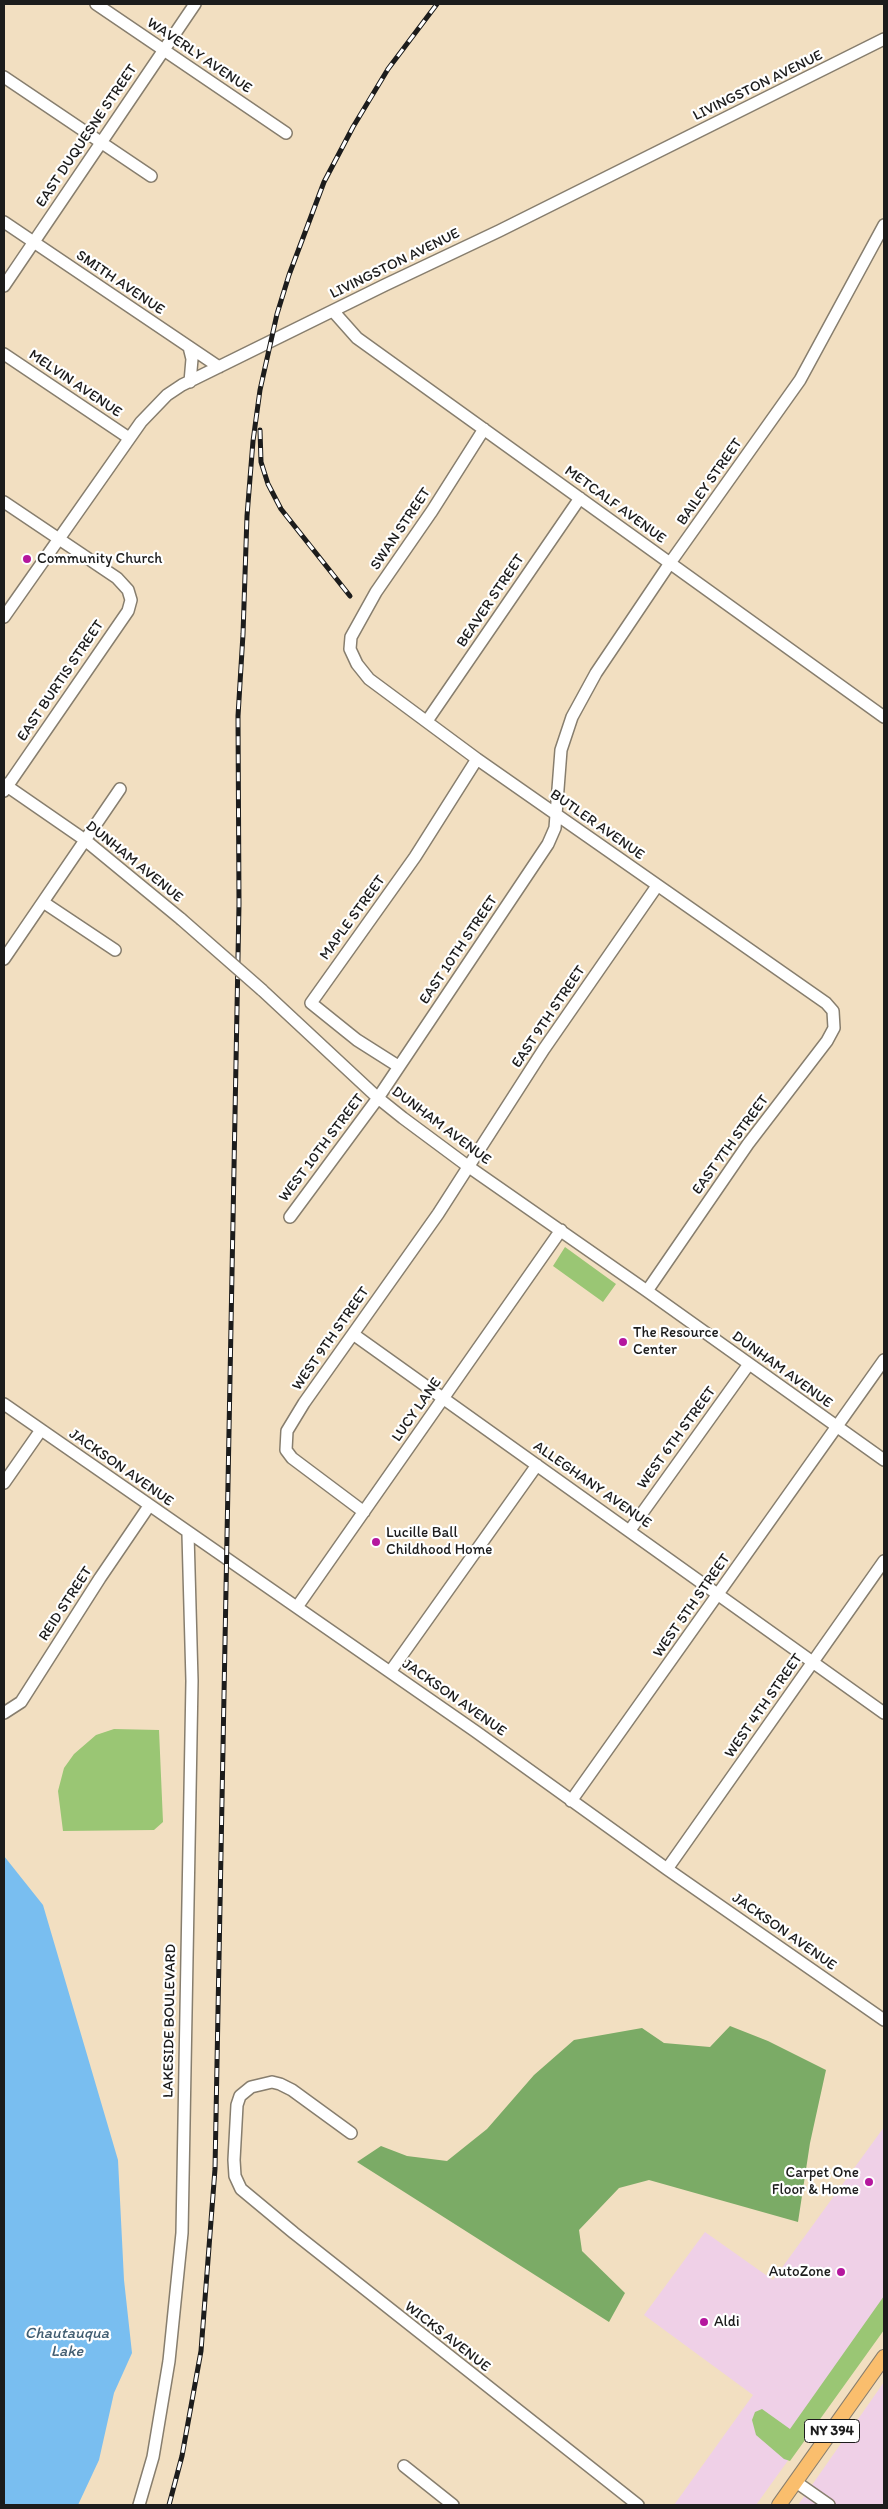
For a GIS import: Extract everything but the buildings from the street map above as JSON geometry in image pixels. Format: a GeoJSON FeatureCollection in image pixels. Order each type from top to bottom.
{"type":"FeatureCollection","features":[{"type":"Feature","properties":{"kind":"main road","name":"NY 394"},"geometry":{"type":"LineString","coordinates":[[778,2505],[881,2366]]}},
{"type":"Feature","properties":{"kind":"street","name":"WAVERLY AVENUE"},"geometry":{"type":"LineString","coordinates":[[96,4],[286,133]]}},
{"type":"Feature","properties":{"kind":"street","name":"EAST DUQUESNE STREET"},"geometry":{"type":"LineString","coordinates":[[4,286],[195,4]]}},
{"type":"Feature","properties":{"kind":"street","name":"LIVINGSTON AVENUE"},"geometry":{"type":"LineString","coordinates":[[4,618],[141,422],[167,396],[219,367],[499,231],[884,39]]}},
{"type":"Feature","properties":{"kind":"street"},"geometry":{"type":"LineString","coordinates":[[4,77],[151,176]]}},
{"type":"Feature","properties":{"kind":"street","name":"SMITH AVENUE"},"geometry":{"type":"LineString","coordinates":[[4,222],[219,367]]}},
{"type":"Feature","properties":{"kind":"street","name":"BAILEY STREET"},"geometry":{"type":"LineString","coordinates":[[555,815],[561,750],[572,717],[596,673],[670,563],[800,380],[884,225]]}},
{"type":"Feature","properties":{"kind":"street","name":"METCALF AVENUE"},"geometry":{"type":"LineString","coordinates":[[333,311],[357,338],[884,718]]}},
{"type":"Feature","properties":{"kind":"street"},"geometry":{"type":"LineString","coordinates":[[189,347],[192,359],[190,382]]}},
{"type":"Feature","properties":{"kind":"street","name":"MELVIN AVENUE"},"geometry":{"type":"LineString","coordinates":[[4,354],[130,438]]}},
{"type":"Feature","properties":{"kind":"street","name":"SWAN STREET"},"geometry":{"type":"LineString","coordinates":[[350,649],[351,637],[376,592],[432,511],[484,429]]}},
{"type":"Feature","properties":{"kind":"street","name":"BEAVER STREET"},"geometry":{"type":"LineString","coordinates":[[427,721],[580,498]]}},
{"type":"Feature","properties":{"kind":"street"},"geometry":{"type":"LineString","coordinates":[[4,502],[59,539]]}},
{"type":"Feature","properties":{"kind":"street","name":"EAST BURTIS STREET"},"geometry":{"type":"LineString","coordinates":[[5,787],[128,611],[131,600],[128,590],[117,578],[59,539]]}},
{"type":"Feature","properties":{"kind":"street","name":"BUTLER AVENUE"},"geometry":{"type":"LineString","coordinates":[[350,649],[357,664],[368,679],[555,815],[826,1003],[834,1016]]}},
{"type":"Feature","properties":{"kind":"street","name":"MAPLE STREET"},"geometry":{"type":"LineString","coordinates":[[398,1066],[358,1040],[311,1003],[415,856],[477,759]]}},
{"type":"Feature","properties":{"kind":"street","name":"DUNHAM AVENUE"},"geometry":{"type":"LineString","coordinates":[[5,787],[85,840],[181,919],[262,990],[378,1098],[469,1167],[561,1230],[836,1428],[884,1460]]}},
{"type":"Feature","properties":{"kind":"street"},"geometry":{"type":"LineString","coordinates":[[4,959],[120,789]]}},
{"type":"Feature","properties":{"kind":"street","name":"EAST 10TH STREET"},"geometry":{"type":"LineString","coordinates":[[378,1098],[548,844],[555,828],[555,815]]}},
{"type":"Feature","properties":{"kind":"street","name":"EAST 9TH STREET"},"geometry":{"type":"LineString","coordinates":[[469,1167],[544,1049],[657,886]]}},
{"type":"Feature","properties":{"kind":"street"},"geometry":{"type":"LineString","coordinates":[[43,902],[115,950]]}},
{"type":"Feature","properties":{"kind":"street","name":"EAST 7TH STREET"},"geometry":{"type":"LineString","coordinates":[[647,1291],[748,1144],[827,1041],[834,1028],[834,1016]]}},
{"type":"Feature","properties":{"kind":"street","name":"WEST 10TH STREET"},"geometry":{"type":"LineString","coordinates":[[290,1216],[378,1098]]}},
{"type":"Feature","properties":{"kind":"street","name":"WEST 9TH STREET"},"geometry":{"type":"LineString","coordinates":[[364,1512],[292,1458],[286,1450],[287,1431],[296,1414],[469,1167]]}},
{"type":"Feature","properties":{"kind":"street","name":"LUCY LANE"},"geometry":{"type":"LineString","coordinates":[[297,1607],[561,1230]]}},
{"type":"Feature","properties":{"kind":"street","name":"ALLEGHANY AVENUE"},"geometry":{"type":"LineString","coordinates":[[352,1334],[630,1530],[884,1713]]}},
{"type":"Feature","properties":{"kind":"street","name":"WEST 5TH STREET"},"geometry":{"type":"LineString","coordinates":[[571,1801],[884,1360]]}},
{"type":"Feature","properties":{"kind":"street","name":"WEST 6TH STREET"},"geometry":{"type":"LineString","coordinates":[[630,1530],[749,1364]]}},
{"type":"Feature","properties":{"kind":"street","name":"JACKSON AVENUE"},"geometry":{"type":"LineString","coordinates":[[4,1404],[188,1534],[390,1672],[667,1869],[884,2020]]}},
{"type":"Feature","properties":{"kind":"street"},"geometry":{"type":"LineString","coordinates":[[4,1483],[41,1430]]}},
{"type":"Feature","properties":{"kind":"street"},"geometry":{"type":"LineString","coordinates":[[390,1672],[537,1465]]}},
{"type":"Feature","properties":{"kind":"street","name":"REID STREET"},"geometry":{"type":"LineString","coordinates":[[4,1712],[21,1702],[100,1578],[149,1506]]}},
{"type":"Feature","properties":{"kind":"street","name":"LAKESIDE BOULEVARD"},"geometry":{"type":"LineString","coordinates":[[139,2505],[152,2457],[167,2371],[182,2234],[192,1681],[188,1534]]}},
{"type":"Feature","properties":{"kind":"street","name":"WEST 4TH STREET"},"geometry":{"type":"LineString","coordinates":[[667,1869],[884,1561]]}},
{"type":"Feature","properties":{"kind":"street","name":"WICKS AVENUE"},"geometry":{"type":"LineString","coordinates":[[351,2133],[292,2090],[280,2084],[272,2082],[251,2087],[240,2096],[235,2115],[235,2176],[241,2189],[401,2320],[638,2505]]}},
{"type":"Feature","properties":{"kind":"street"},"geometry":{"type":"LineString","coordinates":[[404,2466],[453,2505]]}},
{"type":"Feature","properties":{"kind":"street"},"geometry":{"type":"LineString","coordinates":[[796,2482],[829,2505]]}},
{"type":"Feature","properties":{"kind":"shaded area"},"geometry":{"type":"Polygon","coordinates":[[[884,2127],[884,2327],[756,2505],[674,2505],[753,2395],[644,2315],[705,2232],[773,2280],[884,2127]]]}},
{"type":"Feature","properties":{"kind":"shaded area"},"geometry":{"type":"Polygon","coordinates":[[[884,2382],[884,2505],[798,2505],[884,2382]]]}},
{"type":"Feature","properties":{"kind":"green space"},"geometry":{"type":"Polygon","coordinates":[[[565,1247],[616,1284],[603,1302],[553,1266],[565,1247]]]}},
{"type":"Feature","properties":{"kind":"green space"},"geometry":{"type":"Polygon","coordinates":[[[114,1729],[159,1730],[163,1822],[154,1830],[63,1831],[58,1791],[64,1768],[74,1754],[96,1735],[114,1729]]]}},
{"type":"Feature","properties":{"kind":"green space"},"geometry":{"type":"Polygon","coordinates":[[[730,2026],[768,2041],[826,2070],[810,2143],[798,2222],[649,2180],[619,2188],[579,2230],[582,2251],[625,2293],[609,2322],[357,2162],[381,2146],[407,2156],[447,2161],[487,2129],[534,2075],[574,2040],[642,2028],[664,2043],[710,2047],[730,2026]]]}},
{"type":"Feature","properties":{"kind":"green space"},"geometry":{"type":"Polygon","coordinates":[[[884,2296],[884,2330],[790,2461],[784,2459],[756,2435],[752,2420],[755,2412],[762,2409],[790,2429],[884,2296]]]}},
{"type":"Feature","properties":{"kind":"water","name":"Chautauqua Lake"},"geometry":{"type":"Polygon","coordinates":[[[4,1856],[43,1905],[118,2160],[124,2280],[132,2353],[114,2393],[99,2460],[78,2505],[4,2505],[4,1856]]]}},
{"type":"Feature","properties":{"kind":"railway"},"geometry":{"type":"LineString","coordinates":[[169,2505],[182,2456],[201,2351],[215,2169],[239,904],[238,716],[247,516],[253,441],[260,390],[277,314],[289,275],[324,182],[353,127],[388,69],[437,4]]}},
{"type":"Feature","properties":{"kind":"railway"},"geometry":{"type":"LineString","coordinates":[[260,430],[261,462],[268,484],[281,509],[350,596]]}},
{"type":"Feature","properties":{"kind":"place","name":"Community Church"},"geometry":{"type":"Point","coordinates":[27,559]}},
{"type":"Feature","properties":{"kind":"place","name":"The Resource Center"},"geometry":{"type":"Point","coordinates":[623,1342]}},
{"type":"Feature","properties":{"kind":"place","name":"Lucille Ball Childhood Home"},"geometry":{"type":"Point","coordinates":[376,1542]}},
{"type":"Feature","properties":{"kind":"place","name":"Carpet One Floor & Home"},"geometry":{"type":"Point","coordinates":[869,2182]}},
{"type":"Feature","properties":{"kind":"place","name":"AutoZone"},"geometry":{"type":"Point","coordinates":[841,2272]}},
{"type":"Feature","properties":{"kind":"place","name":"Aldi"},"geometry":{"type":"Point","coordinates":[704,2322]}}]}
